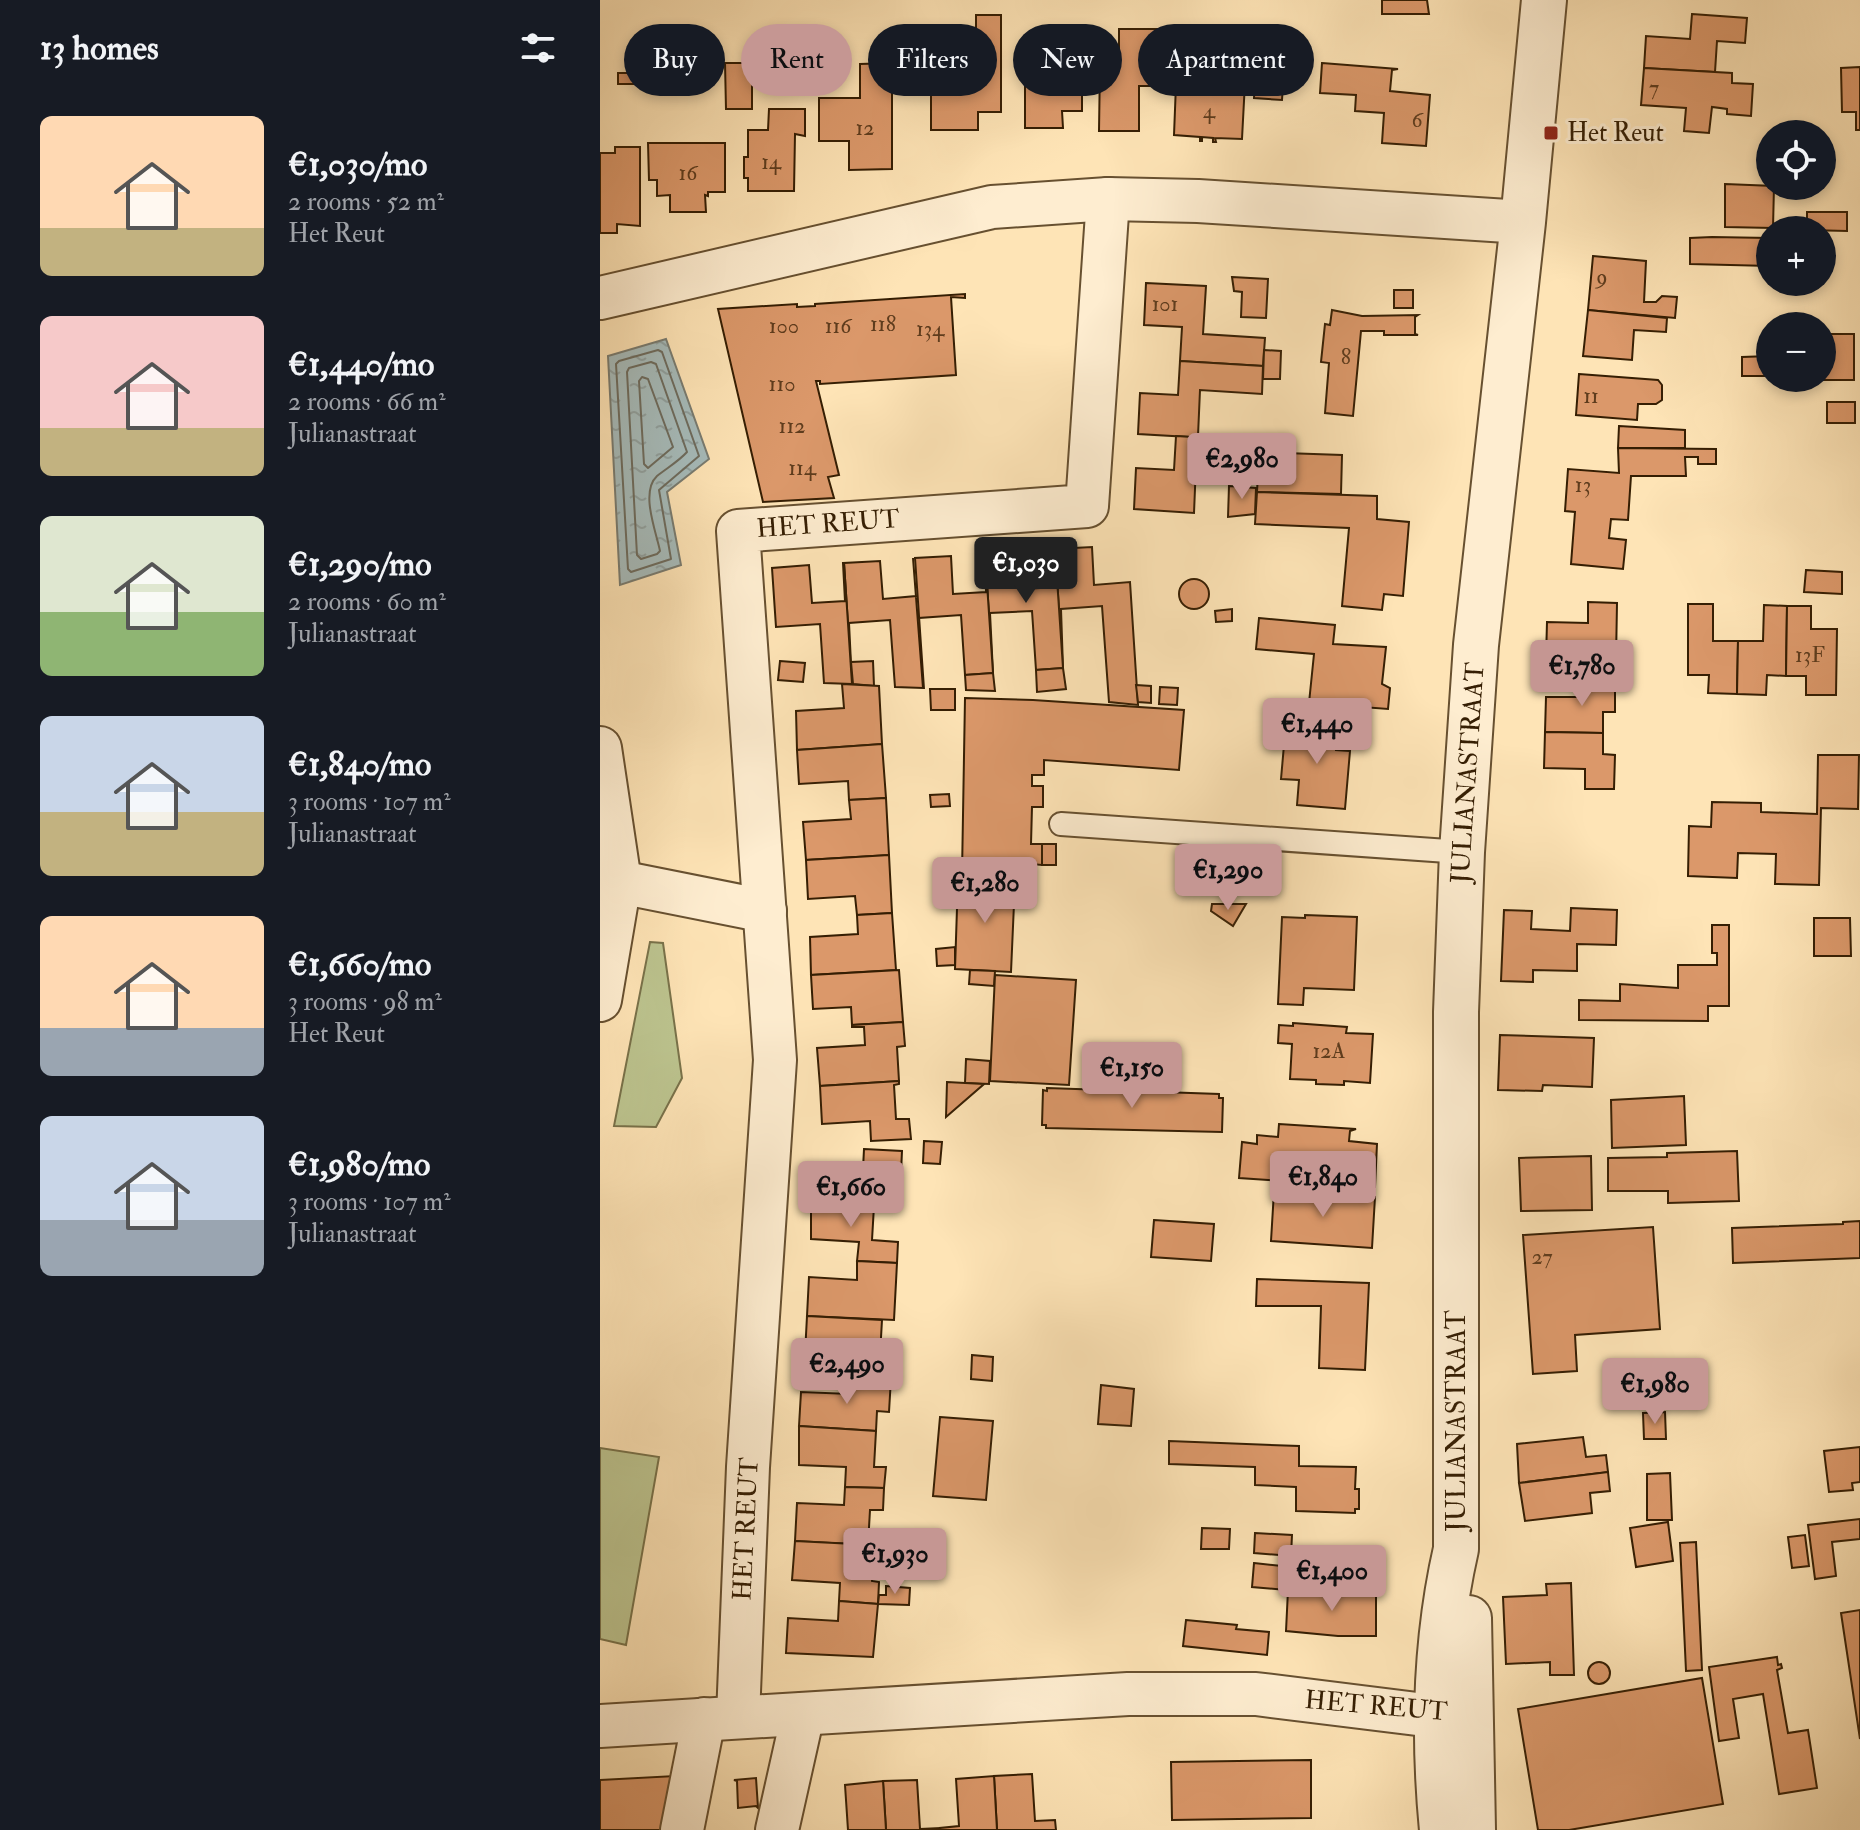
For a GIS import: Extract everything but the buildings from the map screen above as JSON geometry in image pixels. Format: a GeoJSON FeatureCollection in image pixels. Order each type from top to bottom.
{"type":"FeatureCollection","features":[{"type":"Feature","properties":{"kind":"street","name":"JULIANASTRAAT"},"geometry":{"type":"LineString","coordinates":[[1473,1830],[1454,1714],[1445,1599],[1456,1549],[1456,1012],[1462,852],[1476,645],[1544,0]]}},
{"type":"Feature","properties":{"kind":"street"},"geometry":{"type":"LineString","coordinates":[[600,298],[992,207],[1108,199],[1198,201],[1523,222]]}},
{"type":"Feature","properties":{"kind":"street","name":"HET REUT"},"geometry":{"type":"LineString","coordinates":[[682,1830],[721,1718],[748,1467],[775,1060],[738,531],[1087,506],[1108,199]]}},
{"type":"Feature","properties":{"kind":"street"},"geometry":{"type":"LineString","coordinates":[[600,748],[610,880],[600,1000]]}},
{"type":"Feature","properties":{"kind":"street"},"geometry":{"type":"LineString","coordinates":[[610,880],[765,911]]}},
{"type":"Feature","properties":{"kind":"street","name":"HET REUT"},"geometry":{"type":"LineString","coordinates":[[600,1726],[1128,1694],[1256,1694],[1417,1714],[1454,1714]]}},
{"type":"Feature","properties":{"kind":"street"},"geometry":{"type":"LineString","coordinates":[[777,1830],[803,1714]]}},
{"type":"Feature","properties":{"kind":"street","name":"JULIANASTRAAT"},"geometry":{"type":"LineString","coordinates":[[1442,1830],[1454,1714]]}},
{"type":"Feature","properties":{"kind":"lane"},"geometry":{"type":"LineString","coordinates":[[1061,824],[1462,852]]}},
{"type":"Feature","properties":{"kind":"green space"},"geometry":{"type":"Polygon","coordinates":[[[650,942],[663,943],[682,1078],[656,1127],[614,1126],[650,942]]]}},
{"type":"Feature","properties":{"kind":"green space"},"geometry":{"type":"Polygon","coordinates":[[[600,1448],[659,1457],[626,1645],[600,1639],[600,1448]]]}},
{"type":"Feature","properties":{"kind":"water"},"geometry":{"type":"Polygon","coordinates":[[[666,339],[709,459],[667,492],[681,565],[620,585],[608,356],[666,339]]]}},
{"type":"Feature","properties":{"kind":"place","name":"Het Reut"},"geometry":{"type":"Point","coordinates":[1551,133]}}]}
